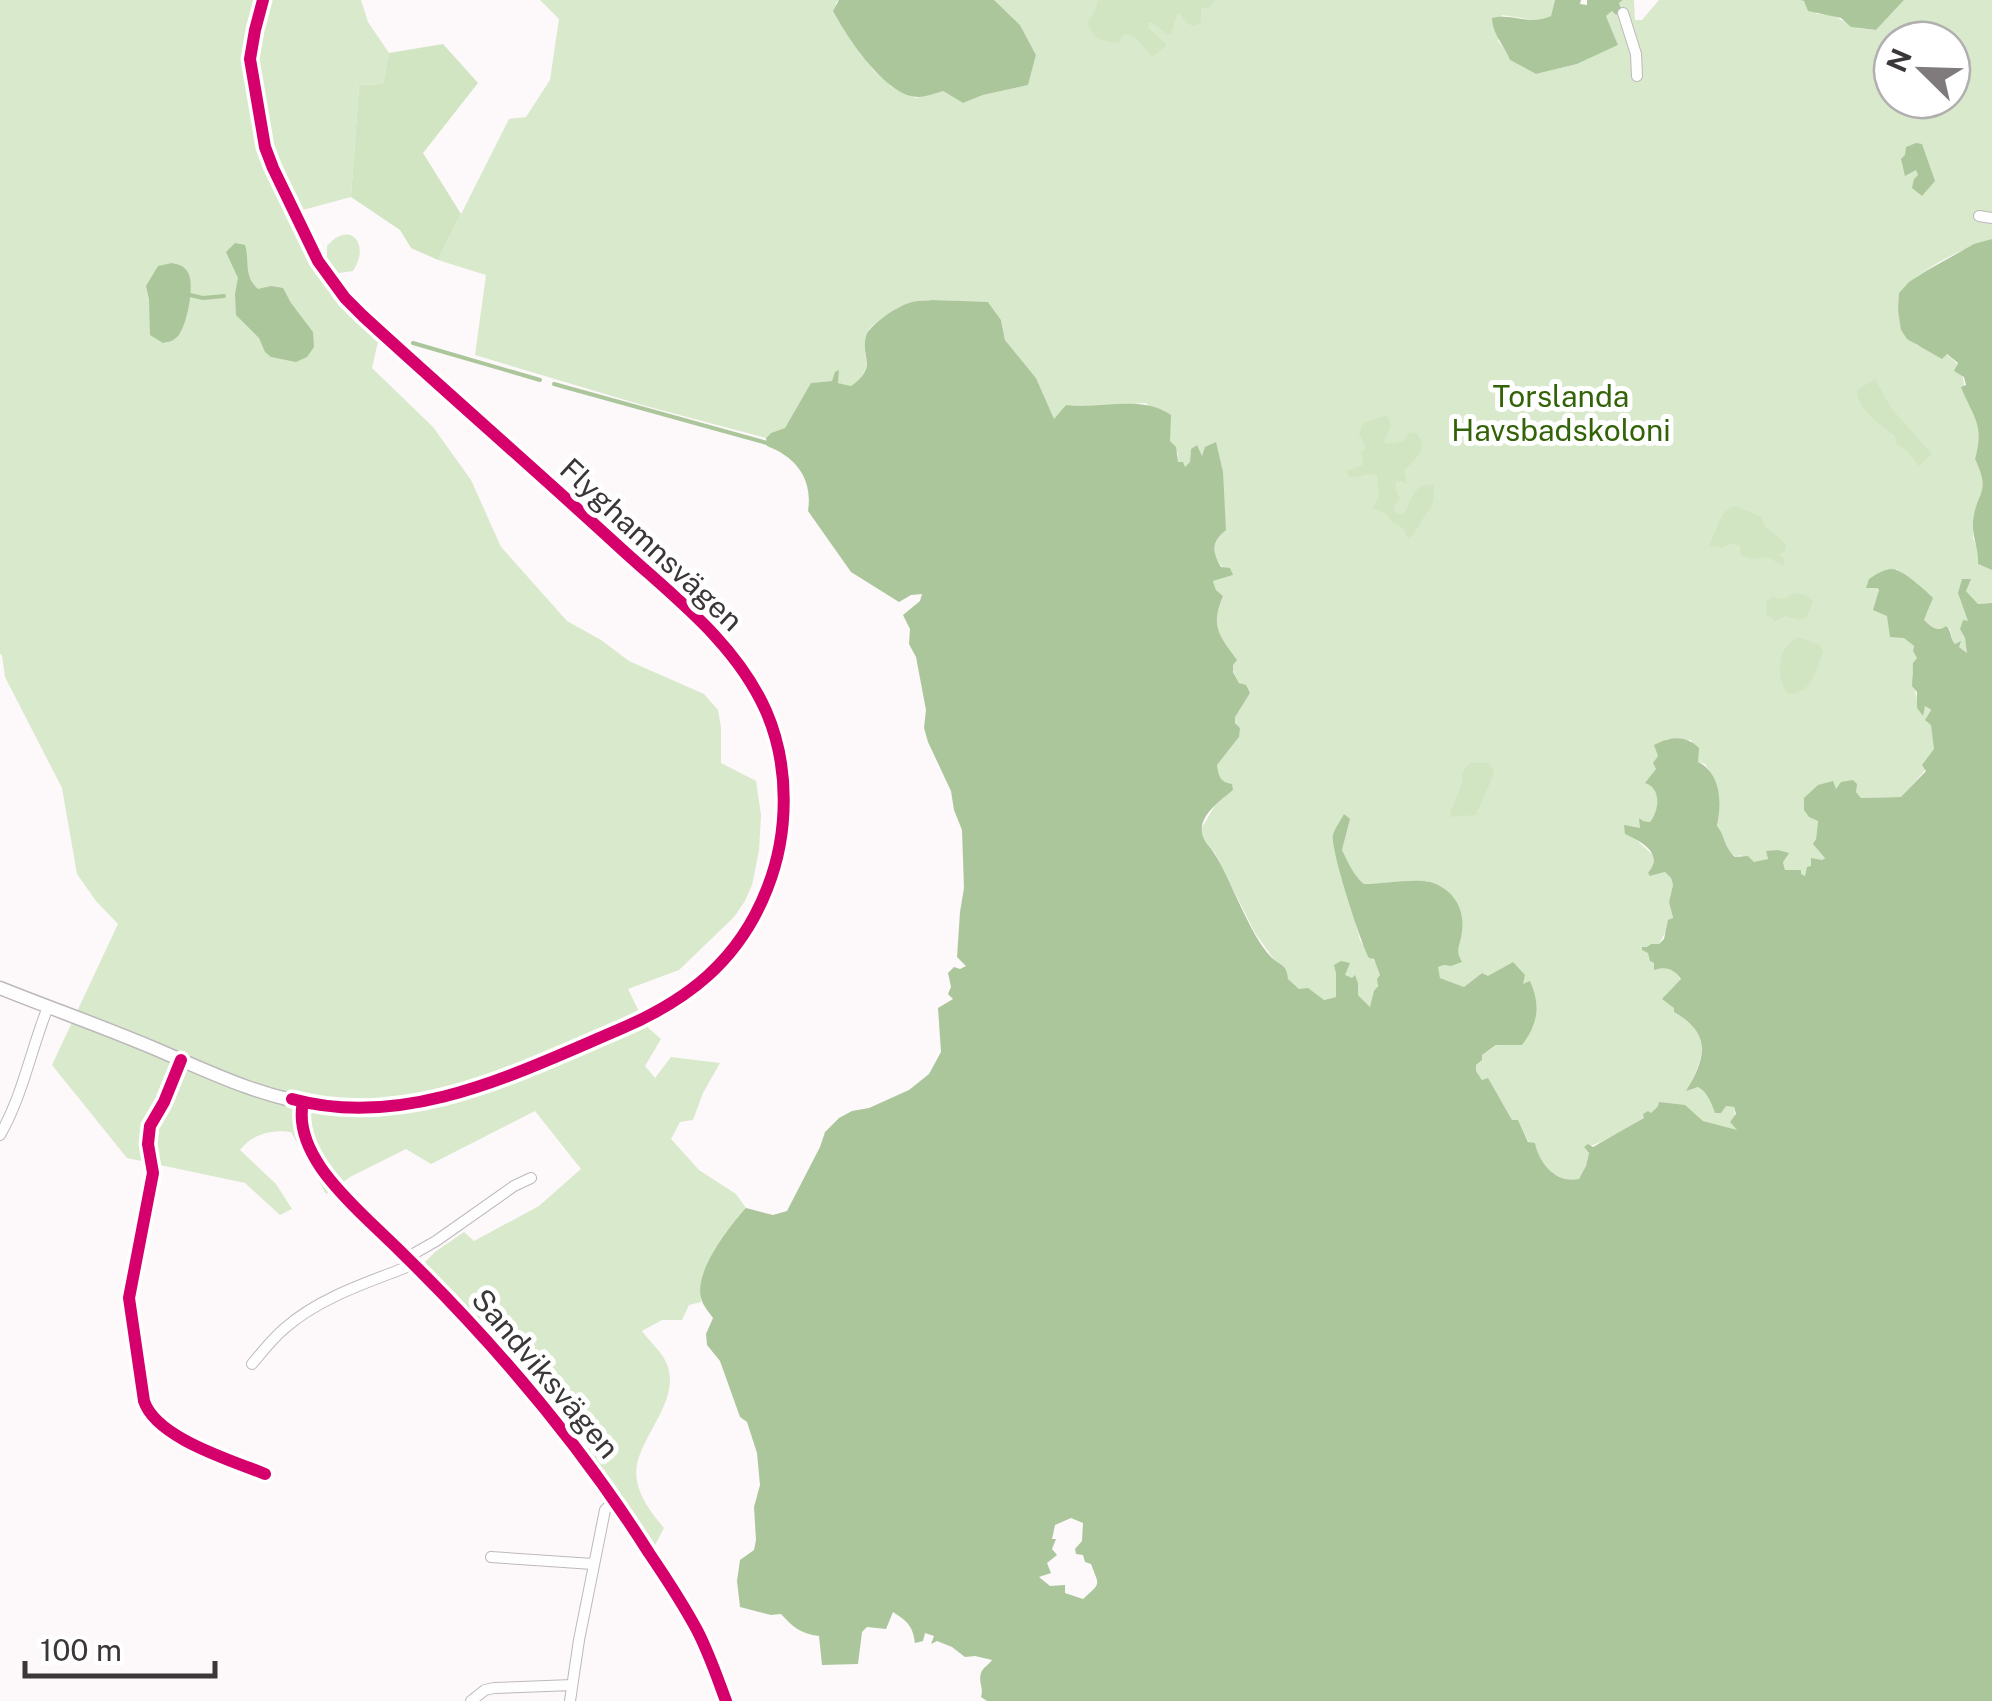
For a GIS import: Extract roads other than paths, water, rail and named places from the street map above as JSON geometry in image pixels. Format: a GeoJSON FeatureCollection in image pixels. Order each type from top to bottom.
{"type":"FeatureCollection","features":[{"type":"Feature","properties":{"kind":"street"},"geometry":{"type":"LineString","coordinates":[[263,0],[250,59],[266,147],[272,168],[311,246]]}},
{"type":"Feature","properties":{"kind":"street"},"geometry":{"type":"LineString","coordinates":[[1623,12],[1636,54],[1637,76]]}},
{"type":"Feature","properties":{"kind":"street"},"geometry":{"type":"LineString","coordinates":[[1979,216],[1992,218]]}},
{"type":"Feature","properties":{"kind":"street","name":"Flyghamnsvägen"},"geometry":{"type":"LineString","coordinates":[[0,988],[238,1083],[303,1102],[371,1107],[422,1102],[490,1082],[674,1003],[701,983],[729,954],[759,908],[781,840],[784,800],[780,757],[767,713],[748,677],[724,646],[648,573],[363,316],[327,274],[311,246]]}},
{"type":"Feature","properties":{"kind":"street"},"geometry":{"type":"LineString","coordinates":[[0,1135],[32,1060],[48,1007]]}},
{"type":"Feature","properties":{"kind":"street"},"geometry":{"type":"LineString","coordinates":[[182,1060],[150,1126],[152,1172],[130,1298],[144,1401],[150,1416],[184,1438],[265,1474]]}},
{"type":"Feature","properties":{"kind":"street","name":"Sandviksvägen"},"geometry":{"type":"LineString","coordinates":[[303,1102],[301,1118],[307,1140],[323,1172],[436,1284],[506,1362],[615,1499],[697,1630],[726,1701]]}},
{"type":"Feature","properties":{"kind":"street"},"geometry":{"type":"LineString","coordinates":[[252,1364],[298,1318],[357,1286],[407,1266],[410,1260],[514,1186],[531,1178]]}},
{"type":"Feature","properties":{"kind":"street"},"geometry":{"type":"LineString","coordinates":[[570,1701],[605,1510],[615,1499]]}},
{"type":"Feature","properties":{"kind":"street"},"geometry":{"type":"LineString","coordinates":[[491,1557],[593,1564]]}},
{"type":"Feature","properties":{"kind":"street"},"geometry":{"type":"LineString","coordinates":[[471,1701],[494,1688],[572,1685]]}},
{"type":"Feature","properties":{"kind":"waterway"},"geometry":{"type":"LineString","coordinates":[[190,295],[224,296]]}},
{"type":"Feature","properties":{"kind":"waterway"},"geometry":{"type":"LineString","coordinates":[[413,343],[540,380]]}},
{"type":"Feature","properties":{"kind":"waterway"},"geometry":{"type":"LineString","coordinates":[[554,384],[767,443]]}},
{"type":"Feature","properties":{"kind":"park label","name":"Torslanda Havsbadskoloni"},"geometry":{"type":"Point","coordinates":[1561,414]}}]}
